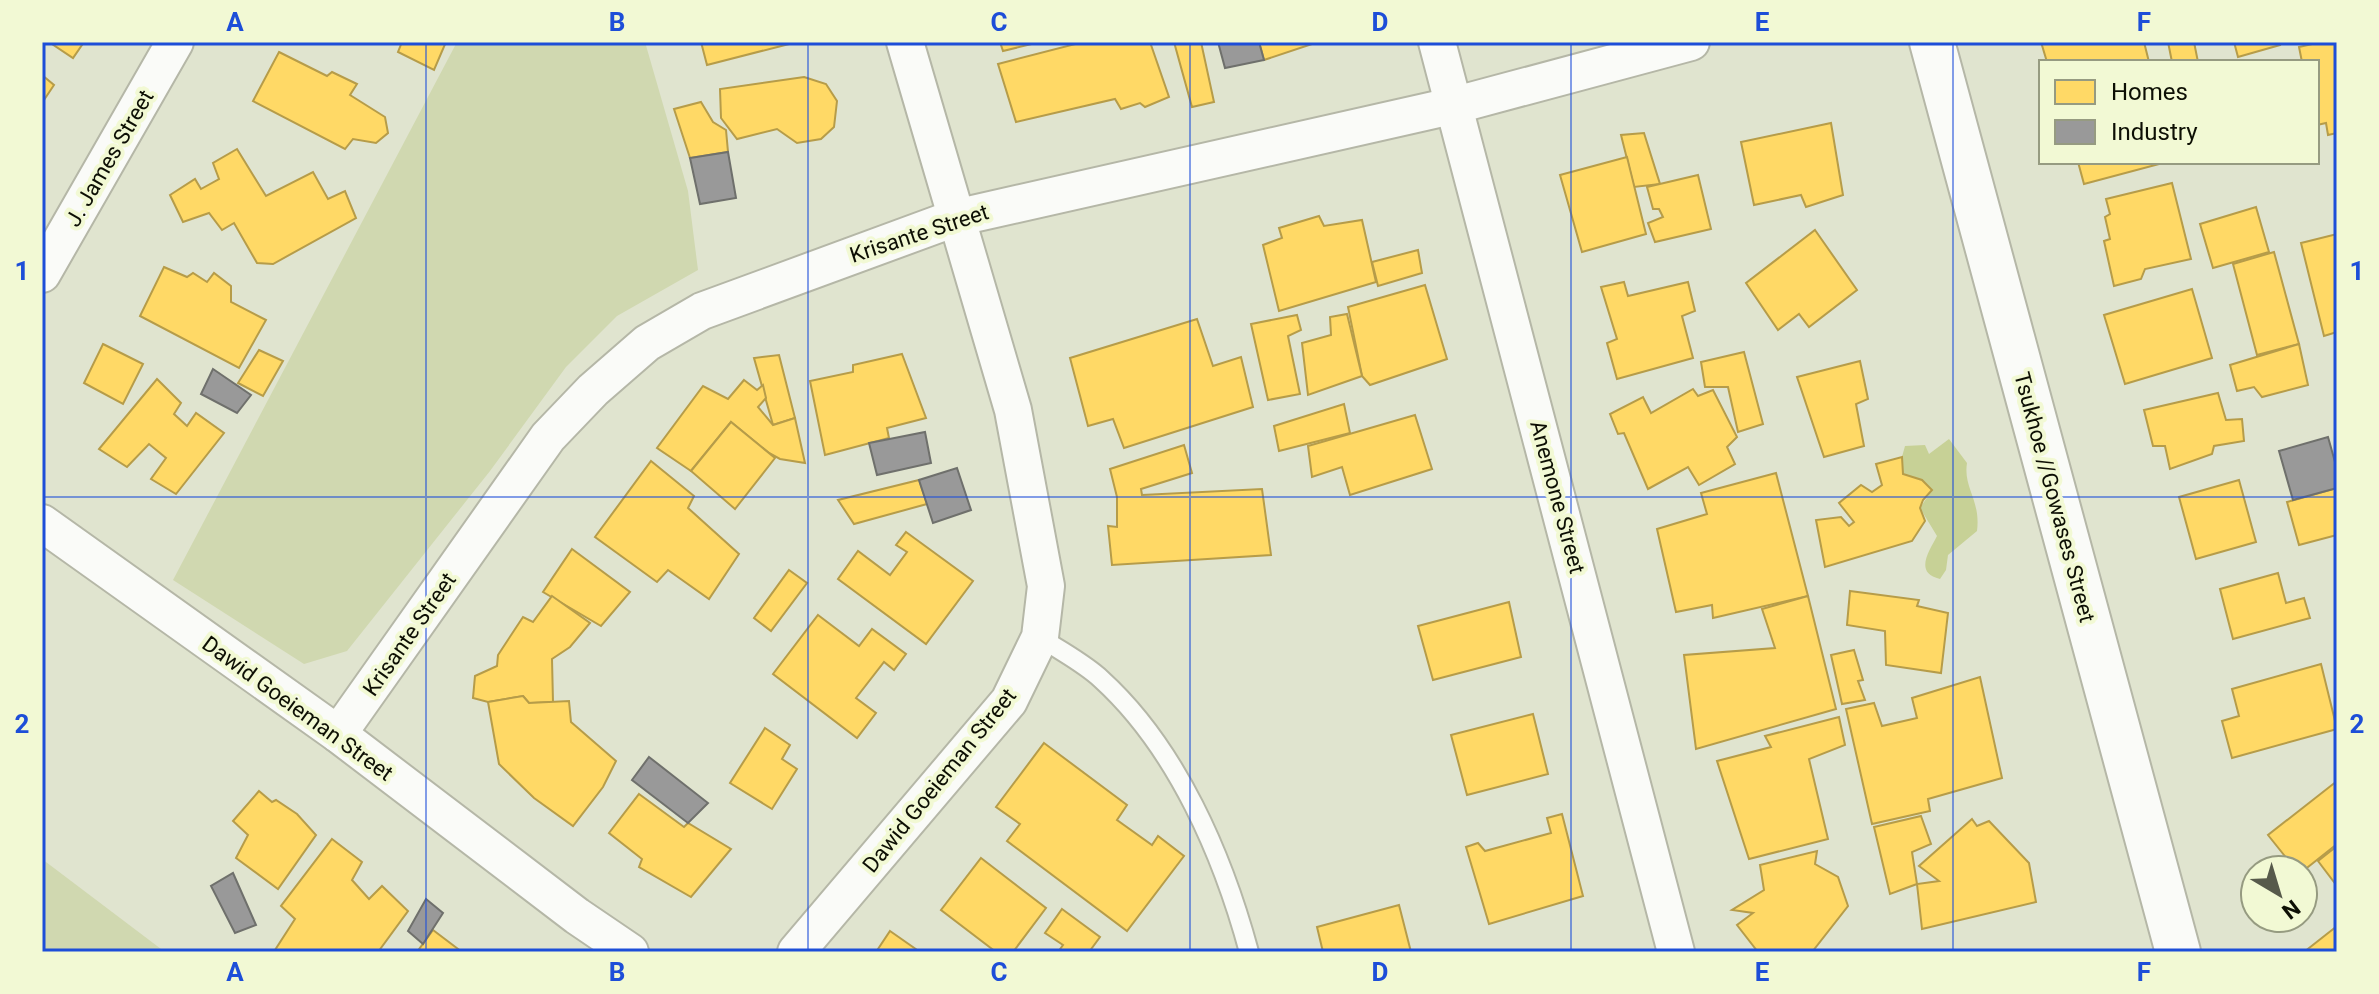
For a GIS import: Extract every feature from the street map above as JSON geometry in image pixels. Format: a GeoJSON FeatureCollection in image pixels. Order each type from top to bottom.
{"type":"FeatureCollection","features":[{"type":"Feature","properties":{"kind":"street","name":"J. James Street"},"geometry":{"type":"LineString","coordinates":[[42,274],[175,42]]}},
{"type":"Feature","properties":{"kind":"street","name":"Dawid Goeieman Street"},"geometry":{"type":"LineString","coordinates":[[796,952],[1009,701],[1040,637],[1046,586],[1013,410],[905,42]]}},
{"type":"Feature","properties":{"kind":"street","name":"Anemone Street"},"geometry":{"type":"LineString","coordinates":[[1437,42],[1676,952]]}},
{"type":"Feature","properties":{"kind":"street","name":"Krisante Street"},"geometry":{"type":"LineString","coordinates":[[338,734],[548,437],[593,390],[647,343],[702,311],[955,218],[1456,105],[1691,42]]}},
{"type":"Feature","properties":{"kind":"street","name":"Tsukhoe //Gowases Street"},"geometry":{"type":"LineString","coordinates":[[1932,42],[2178,952]]}},
{"type":"Feature","properties":{"kind":"street","name":"Dawid Goeieman Street"},"geometry":{"type":"LineString","coordinates":[[42,523],[338,734],[577,916],[630,952]]}},
{"type":"Feature","properties":{"kind":"lane"},"geometry":{"type":"LineString","coordinates":[[1040,637],[1101,679],[1156,743],[1232,888],[1249,952]]}},
{"type":"Feature","properties":{"kind":"green space"},"geometry":{"type":"Polygon","coordinates":[[[457,42],[645,42],[688,191],[698,270],[617,316],[566,367],[490,471],[347,651],[304,664],[173,580],[457,42]]]}},
{"type":"Feature","properties":{"kind":"green space"},"geometry":{"type":"Polygon","coordinates":[[[1949,439],[1967,463],[1967,480],[1978,520],[1977,531],[1948,555],[1946,570],[1940,579],[1927,572],[1925,566],[1937,536],[1920,508],[1932,490],[1922,480],[1903,474],[1900,464],[1905,446],[1925,445],[1929,454],[1949,439]]]}},
{"type":"Feature","properties":{"kind":"green space"},"geometry":{"type":"Polygon","coordinates":[[[42,859],[165,952],[42,952],[42,859]]]}},
{"type":"Feature","properties":{"kind":"building: Homes"},"geometry":{"type":"Polygon","coordinates":[[[49,42],[84,42],[73,58],[49,42]]]}},
{"type":"Feature","properties":{"kind":"building: Homes"},"geometry":{"type":"Polygon","coordinates":[[[402,42],[446,42],[434,70],[398,52],[402,42]]]}},
{"type":"Feature","properties":{"kind":"building: Homes"},"geometry":{"type":"Polygon","coordinates":[[[701,42],[788,42],[789,44],[707,65],[701,42]]]}},
{"type":"Feature","properties":{"kind":"building: Homes"},"geometry":{"type":"Polygon","coordinates":[[[1000,42],[1040,42],[1003,51],[1000,42]]]}},
{"type":"Feature","properties":{"kind":"building: Homes"},"geometry":{"type":"Polygon","coordinates":[[[1083,42],[1150,42],[1169,97],[1145,107],[1140,103],[1121,109],[1115,99],[1016,122],[998,64],[1083,42]]]}},
{"type":"Feature","properties":{"kind":"building: Homes"},"geometry":{"type":"Polygon","coordinates":[[[1174,42],[1201,42],[1214,102],[1192,107],[1174,42]]]}},
{"type":"Feature","properties":{"kind":"building: Homes"},"geometry":{"type":"Polygon","coordinates":[[[1259,42],[1318,42],[1264,60],[1259,42]]]}},
{"type":"Feature","properties":{"kind":"building: Homes"},"geometry":{"type":"Polygon","coordinates":[[[2041,42],[2144,42],[2148,60],[2046,60],[2041,42]]]}},
{"type":"Feature","properties":{"kind":"building: Homes"},"geometry":{"type":"Polygon","coordinates":[[[2168,42],[2194,42],[2198,60],[2172,60],[2168,42]]]}},
{"type":"Feature","properties":{"kind":"building: Homes"},"geometry":{"type":"Polygon","coordinates":[[[2234,42],[2279,42],[2280,45],[2238,57],[2234,42]]]}},
{"type":"Feature","properties":{"kind":"building: Homes"},"geometry":{"type":"Polygon","coordinates":[[[2337,42],[2337,133],[2328,135],[2326,123],[2319,125],[2319,60],[2302,60],[2299,47],[2337,42]]]}},
{"type":"Feature","properties":{"kind":"building: Homes"},"geometry":{"type":"Polygon","coordinates":[[[279,52],[327,76],[332,72],[357,84],[350,95],[385,117],[388,133],[376,143],[353,139],[345,149],[253,101],[279,52]]]}},
{"type":"Feature","properties":{"kind":"building: Homes"},"geometry":{"type":"Polygon","coordinates":[[[42,75],[54,85],[42,103],[42,75]]]}},
{"type":"Feature","properties":{"kind":"building: Homes"},"geometry":{"type":"Polygon","coordinates":[[[804,77],[826,84],[837,101],[834,127],[821,139],[797,143],[777,129],[737,139],[721,118],[720,89],[804,77]]]}},
{"type":"Feature","properties":{"kind":"building: Homes"},"geometry":{"type":"Polygon","coordinates":[[[701,102],[713,122],[726,130],[728,152],[690,158],[674,109],[701,102]]]}},
{"type":"Feature","properties":{"kind":"building: Homes"},"geometry":{"type":"Polygon","coordinates":[[[1831,123],[1843,195],[1806,207],[1801,195],[1754,205],[1741,142],[1831,123]]]}},
{"type":"Feature","properties":{"kind":"building: Homes"},"geometry":{"type":"Polygon","coordinates":[[[1644,133],[1660,184],[1634,187],[1621,135],[1644,133]]]}},
{"type":"Feature","properties":{"kind":"building: Homes"},"geometry":{"type":"Polygon","coordinates":[[[237,149],[266,196],[313,172],[328,199],[345,191],[356,218],[273,264],[257,263],[234,223],[222,230],[209,213],[183,222],[170,195],[195,179],[201,189],[219,179],[213,163],[237,149]]]}},
{"type":"Feature","properties":{"kind":"building: Homes"},"geometry":{"type":"Polygon","coordinates":[[[1627,157],[1646,234],[1582,252],[1560,175],[1627,157]]]}},
{"type":"Feature","properties":{"kind":"building: Homes"},"geometry":{"type":"Polygon","coordinates":[[[2079,164],[2159,164],[2084,184],[2079,164]]]}},
{"type":"Feature","properties":{"kind":"building: Homes"},"geometry":{"type":"Polygon","coordinates":[[[1698,175],[1711,229],[1655,242],[1648,223],[1663,217],[1659,209],[1653,209],[1647,187],[1698,175]]]}},
{"type":"Feature","properties":{"kind":"building: Homes"},"geometry":{"type":"Polygon","coordinates":[[[2172,183],[2191,259],[2145,269],[2141,279],[2114,286],[2104,241],[2110,239],[2105,217],[2110,214],[2106,199],[2172,183]]]}},
{"type":"Feature","properties":{"kind":"building: Homes"},"geometry":{"type":"Polygon","coordinates":[[[2256,207],[2269,252],[2213,268],[2200,224],[2256,207]]]}},
{"type":"Feature","properties":{"kind":"building: Homes"},"geometry":{"type":"Polygon","coordinates":[[[1319,216],[1324,226],[1362,220],[1376,282],[1279,311],[1263,245],[1282,238],[1279,228],[1319,216]]]}},
{"type":"Feature","properties":{"kind":"building: Homes"},"geometry":{"type":"Polygon","coordinates":[[[1815,230],[1857,290],[1809,327],[1799,314],[1778,330],[1746,283],[1815,230]]]}},
{"type":"Feature","properties":{"kind":"building: Homes"},"geometry":{"type":"Polygon","coordinates":[[[2337,234],[2337,332],[2324,336],[2301,243],[2337,234]]]}},
{"type":"Feature","properties":{"kind":"building: Homes"},"geometry":{"type":"Polygon","coordinates":[[[1418,250],[1422,273],[1378,286],[1372,262],[1418,250]]]}},
{"type":"Feature","properties":{"kind":"building: Homes"},"geometry":{"type":"Polygon","coordinates":[[[2274,252],[2299,344],[2257,355],[2233,264],[2274,252]]]}},
{"type":"Feature","properties":{"kind":"building: Homes"},"geometry":{"type":"Polygon","coordinates":[[[164,267],[187,277],[193,273],[207,282],[214,273],[231,286],[231,302],[266,320],[239,368],[140,316],[164,267]]]}},
{"type":"Feature","properties":{"kind":"building: Homes"},"geometry":{"type":"Polygon","coordinates":[[[1624,282],[1628,296],[1688,282],[1695,311],[1682,316],[1693,358],[1617,379],[1607,343],[1617,339],[1601,287],[1624,282]]]}},
{"type":"Feature","properties":{"kind":"building: Homes"},"geometry":{"type":"Polygon","coordinates":[[[1425,285],[1447,359],[1370,385],[1362,376],[1348,307],[1425,285]]]}},
{"type":"Feature","properties":{"kind":"building: Homes"},"geometry":{"type":"Polygon","coordinates":[[[2192,289],[2212,358],[2125,384],[2104,315],[2192,289]]]}},
{"type":"Feature","properties":{"kind":"building: Homes"},"geometry":{"type":"Polygon","coordinates":[[[1347,314],[1362,376],[1308,395],[1302,343],[1331,335],[1330,317],[1347,314]]]}},
{"type":"Feature","properties":{"kind":"building: Homes"},"geometry":{"type":"Polygon","coordinates":[[[1297,315],[1301,330],[1288,336],[1300,394],[1268,400],[1251,324],[1297,315]]]}},
{"type":"Feature","properties":{"kind":"building: Homes"},"geometry":{"type":"Polygon","coordinates":[[[1197,319],[1213,366],[1241,357],[1253,407],[1124,448],[1113,419],[1088,426],[1070,358],[1197,319]]]}},
{"type":"Feature","properties":{"kind":"building: Homes"},"geometry":{"type":"Polygon","coordinates":[[[103,344],[143,364],[123,404],[84,383],[103,344]]]}},
{"type":"Feature","properties":{"kind":"building: Homes"},"geometry":{"type":"Polygon","coordinates":[[[2299,344],[2308,385],[2262,397],[2254,387],[2237,391],[2230,365],[2299,344]]]}},
{"type":"Feature","properties":{"kind":"building: Homes"},"geometry":{"type":"Polygon","coordinates":[[[259,350],[283,361],[263,396],[238,383],[259,350]]]}},
{"type":"Feature","properties":{"kind":"building: Homes"},"geometry":{"type":"Polygon","coordinates":[[[1744,352],[1763,424],[1738,432],[1728,387],[1705,387],[1701,362],[1744,352]]]}},
{"type":"Feature","properties":{"kind":"building: Homes"},"geometry":{"type":"Polygon","coordinates":[[[902,354],[926,418],[887,428],[889,438],[825,455],[810,381],[853,372],[853,365],[902,354]]]}},
{"type":"Feature","properties":{"kind":"building: Homes"},"geometry":{"type":"Polygon","coordinates":[[[779,355],[795,418],[773,425],[754,358],[779,355]]]}},
{"type":"Feature","properties":{"kind":"building: Homes"},"geometry":{"type":"Polygon","coordinates":[[[1860,361],[1868,399],[1856,404],[1864,446],[1824,457],[1797,377],[1860,361]]]}},
{"type":"Feature","properties":{"kind":"building: Homes"},"geometry":{"type":"Polygon","coordinates":[[[157,379],[181,403],[174,414],[187,426],[196,413],[224,433],[176,494],[151,479],[166,458],[149,444],[127,467],[99,449],[157,379]]]}},
{"type":"Feature","properties":{"kind":"building: Homes"},"geometry":{"type":"Polygon","coordinates":[[[744,380],[757,390],[763,385],[766,398],[758,407],[773,425],[795,418],[805,463],[780,459],[769,453],[731,422],[691,471],[657,448],[703,386],[728,399],[744,380]]]}},
{"type":"Feature","properties":{"kind":"building: Homes"},"geometry":{"type":"Polygon","coordinates":[[[1693,389],[1698,396],[1713,390],[1737,437],[1727,447],[1735,464],[1699,485],[1688,467],[1648,489],[1624,433],[1618,434],[1610,414],[1643,397],[1651,413],[1693,389]]]}},
{"type":"Feature","properties":{"kind":"building: Homes"},"geometry":{"type":"Polygon","coordinates":[[[2218,393],[2226,420],[2242,419],[2244,441],[2214,446],[2212,454],[2170,469],[2165,446],[2153,446],[2144,410],[2218,393]]]}},
{"type":"Feature","properties":{"kind":"building: Homes"},"geometry":{"type":"Polygon","coordinates":[[[1344,404],[1350,433],[1279,451],[1274,426],[1344,404]]]}},
{"type":"Feature","properties":{"kind":"building: Homes"},"geometry":{"type":"Polygon","coordinates":[[[1415,415],[1432,469],[1350,495],[1342,467],[1312,477],[1308,446],[1415,415]]]}},
{"type":"Feature","properties":{"kind":"building: Homes"},"geometry":{"type":"Polygon","coordinates":[[[731,422],[775,458],[735,509],[691,471],[731,422]]]}},
{"type":"Feature","properties":{"kind":"building: Homes"},"geometry":{"type":"Polygon","coordinates":[[[1184,445],[1192,473],[1141,489],[1142,495],[1262,489],[1271,555],[1112,565],[1108,526],[1117,527],[1117,497],[1110,469],[1184,445]]]}},
{"type":"Feature","properties":{"kind":"building: Homes"},"geometry":{"type":"Polygon","coordinates":[[[1902,457],[1903,474],[1922,480],[1932,490],[1920,508],[1925,521],[1912,541],[1825,567],[1816,520],[1841,517],[1849,526],[1854,522],[1839,503],[1861,485],[1872,492],[1882,485],[1876,464],[1902,457]]]}},
{"type":"Feature","properties":{"kind":"building: Homes"},"geometry":{"type":"Polygon","coordinates":[[[651,461],[694,496],[688,508],[739,554],[709,599],[668,570],[657,582],[595,537],[651,461]]]}},
{"type":"Feature","properties":{"kind":"building: Homes"},"geometry":{"type":"Polygon","coordinates":[[[1776,473],[1808,596],[1713,618],[1712,605],[1676,612],[1657,529],[1707,514],[1701,493],[1776,473]]]}},
{"type":"Feature","properties":{"kind":"building: Homes"},"geometry":{"type":"Polygon","coordinates":[[[919,480],[927,504],[854,524],[838,500],[919,480]]]}},
{"type":"Feature","properties":{"kind":"building: Homes"},"geometry":{"type":"Polygon","coordinates":[[[2239,480],[2256,542],[2196,559],[2179,497],[2239,480]]]}},
{"type":"Feature","properties":{"kind":"building: Homes"},"geometry":{"type":"Polygon","coordinates":[[[2337,488],[2337,535],[2299,545],[2287,502],[2337,488]]]}},
{"type":"Feature","properties":{"kind":"building: Homes"},"geometry":{"type":"Polygon","coordinates":[[[906,532],[973,581],[926,644],[838,579],[858,551],[890,575],[907,552],[896,545],[906,532]]]}},
{"type":"Feature","properties":{"kind":"building: Homes"},"geometry":{"type":"Polygon","coordinates":[[[572,549],[630,592],[601,626],[543,592],[572,549]]]}},
{"type":"Feature","properties":{"kind":"building: Homes"},"geometry":{"type":"Polygon","coordinates":[[[789,570],[807,583],[771,631],[754,618],[789,570]]]}},
{"type":"Feature","properties":{"kind":"building: Homes"},"geometry":{"type":"Polygon","coordinates":[[[2278,573],[2286,603],[2304,598],[2310,618],[2233,639],[2220,589],[2278,573]]]}},
{"type":"Feature","properties":{"kind":"building: Homes"},"geometry":{"type":"Polygon","coordinates":[[[1850,591],[1919,600],[1917,606],[1948,613],[1941,673],[1886,665],[1885,631],[1847,625],[1850,591]]]}},
{"type":"Feature","properties":{"kind":"building: Homes"},"geometry":{"type":"Polygon","coordinates":[[[552,596],[590,623],[570,647],[552,659],[553,702],[529,703],[523,696],[488,702],[473,698],[475,676],[497,666],[498,655],[523,617],[533,622],[552,596]]]}},
{"type":"Feature","properties":{"kind":"building: Homes"},"geometry":{"type":"Polygon","coordinates":[[[1808,596],[1836,709],[1696,749],[1684,655],[1775,648],[1762,609],[1808,596]]]}},
{"type":"Feature","properties":{"kind":"building: Homes"},"geometry":{"type":"Polygon","coordinates":[[[1509,602],[1521,657],[1433,680],[1418,626],[1509,602]]]}},
{"type":"Feature","properties":{"kind":"building: Homes"},"geometry":{"type":"Polygon","coordinates":[[[818,615],[859,646],[872,629],[906,654],[894,670],[884,662],[856,698],[876,713],[857,738],[773,674],[818,615]]]}},
{"type":"Feature","properties":{"kind":"building: Homes"},"geometry":{"type":"Polygon","coordinates":[[[1854,650],[1863,680],[1858,681],[1865,700],[1842,704],[1831,655],[1854,650]]]}},
{"type":"Feature","properties":{"kind":"building: Homes"},"geometry":{"type":"Polygon","coordinates":[[[2321,664],[2337,729],[2232,758],[2222,721],[2239,716],[2232,689],[2321,664]]]}},
{"type":"Feature","properties":{"kind":"building: Homes"},"geometry":{"type":"Polygon","coordinates":[[[1980,677],[2002,778],[1928,799],[1930,811],[1872,824],[1846,709],[1874,703],[1882,726],[1917,718],[1912,698],[1980,677]]]}},
{"type":"Feature","properties":{"kind":"building: Homes"},"geometry":{"type":"Polygon","coordinates":[[[523,696],[529,703],[569,701],[571,722],[616,761],[603,787],[573,826],[534,798],[499,764],[488,702],[523,696]]]}},
{"type":"Feature","properties":{"kind":"building: Homes"},"geometry":{"type":"Polygon","coordinates":[[[1533,714],[1548,774],[1467,795],[1451,735],[1533,714]]]}},
{"type":"Feature","properties":{"kind":"building: Homes"},"geometry":{"type":"Polygon","coordinates":[[[1839,717],[1845,745],[1809,759],[1828,839],[1749,859],[1717,761],[1771,747],[1765,736],[1839,717]]]}},
{"type":"Feature","properties":{"kind":"building: Homes"},"geometry":{"type":"Polygon","coordinates":[[[765,728],[790,745],[782,759],[797,769],[772,809],[730,783],[765,728]]]}},
{"type":"Feature","properties":{"kind":"building: Homes"},"geometry":{"type":"Polygon","coordinates":[[[1044,743],[1127,805],[1117,820],[1152,845],[1158,836],[1184,856],[1127,931],[1007,841],[1020,824],[996,807],[1044,743]]]}},
{"type":"Feature","properties":{"kind":"building: Homes"},"geometry":{"type":"Polygon","coordinates":[[[2337,781],[2337,844],[2319,858],[2319,854],[2283,854],[2268,835],[2337,781]]]}},
{"type":"Feature","properties":{"kind":"building: Homes"},"geometry":{"type":"Polygon","coordinates":[[[259,791],[272,802],[276,800],[297,814],[316,835],[278,889],[236,858],[248,835],[233,821],[259,791]]]}},
{"type":"Feature","properties":{"kind":"building: Homes"},"geometry":{"type":"Polygon","coordinates":[[[639,794],[684,827],[688,823],[731,849],[691,897],[639,867],[642,859],[609,833],[639,794]]]}},
{"type":"Feature","properties":{"kind":"building: Homes"},"geometry":{"type":"Polygon","coordinates":[[[1562,814],[1583,896],[1489,924],[1466,847],[1478,843],[1485,851],[1551,833],[1547,818],[1562,814]]]}},
{"type":"Feature","properties":{"kind":"building: Homes"},"geometry":{"type":"Polygon","coordinates":[[[1921,816],[1931,844],[1912,852],[1917,884],[1890,894],[1874,827],[1921,816]]]}},
{"type":"Feature","properties":{"kind":"building: Homes"},"geometry":{"type":"Polygon","coordinates":[[[1972,819],[1977,826],[1989,821],[2029,863],[2036,902],[1922,929],[1917,884],[1939,881],[1919,866],[1972,819]]]}},
{"type":"Feature","properties":{"kind":"building: Homes"},"geometry":{"type":"Polygon","coordinates":[[[332,839],[362,862],[352,880],[369,899],[382,886],[408,911],[378,952],[278,952],[275,950],[295,919],[281,906],[332,839]]]}},
{"type":"Feature","properties":{"kind":"building: Homes"},"geometry":{"type":"Polygon","coordinates":[[[2337,846],[2337,886],[2319,862],[2337,846]]]}},
{"type":"Feature","properties":{"kind":"building: Homes"},"geometry":{"type":"Polygon","coordinates":[[[1817,851],[1815,864],[1838,877],[1848,906],[1812,952],[1758,952],[1737,925],[1753,913],[1732,910],[1764,890],[1760,865],[1817,851]]]}},
{"type":"Feature","properties":{"kind":"building: Homes"},"geometry":{"type":"Polygon","coordinates":[[[981,858],[1046,908],[1013,952],[996,952],[941,910],[981,858]]]}},
{"type":"Feature","properties":{"kind":"building: Homes"},"geometry":{"type":"Polygon","coordinates":[[[1399,905],[1411,952],[1323,952],[1317,927],[1399,905]]]}},
{"type":"Feature","properties":{"kind":"building: Homes"},"geometry":{"type":"Polygon","coordinates":[[[1062,909],[1100,937],[1089,952],[1058,952],[1063,945],[1045,933],[1062,909]]]}},
{"type":"Feature","properties":{"kind":"building: Homes"},"geometry":{"type":"Polygon","coordinates":[[[2337,926],[2337,952],[2304,952],[2337,926]]]}},
{"type":"Feature","properties":{"kind":"building: Homes"},"geometry":{"type":"Polygon","coordinates":[[[433,930],[462,952],[417,952],[433,930]]]}},
{"type":"Feature","properties":{"kind":"building: Homes"},"geometry":{"type":"Polygon","coordinates":[[[890,931],[920,952],[876,952],[890,931]]]}},
{"type":"Feature","properties":{"kind":"building: Industry"},"geometry":{"type":"Polygon","coordinates":[[[1218,42],[1259,42],[1264,60],[1225,68],[1218,42]]]}},
{"type":"Feature","properties":{"kind":"building: Industry"},"geometry":{"type":"Polygon","coordinates":[[[728,152],[736,198],[700,204],[690,158],[728,152]]]}},
{"type":"Feature","properties":{"kind":"building: Industry"},"geometry":{"type":"Polygon","coordinates":[[[213,369],[251,395],[237,413],[201,394],[213,369]]]}},
{"type":"Feature","properties":{"kind":"building: Industry"},"geometry":{"type":"Polygon","coordinates":[[[925,432],[931,463],[877,475],[869,443],[925,432]]]}},
{"type":"Feature","properties":{"kind":"building: Industry"},"geometry":{"type":"Polygon","coordinates":[[[2328,437],[2337,469],[2337,488],[2293,500],[2279,451],[2328,437]]]}},
{"type":"Feature","properties":{"kind":"building: Industry"},"geometry":{"type":"Polygon","coordinates":[[[957,468],[971,510],[933,523],[919,480],[957,468]]]}},
{"type":"Feature","properties":{"kind":"building: Industry"},"geometry":{"type":"Polygon","coordinates":[[[649,757],[708,803],[688,823],[632,780],[649,757]]]}},
{"type":"Feature","properties":{"kind":"building: Industry"},"geometry":{"type":"Polygon","coordinates":[[[233,873],[256,925],[235,933],[211,886],[233,873]]]}},
{"type":"Feature","properties":{"kind":"building: Industry"},"geometry":{"type":"Polygon","coordinates":[[[426,899],[443,913],[423,944],[408,931],[426,899]]]}}]}
